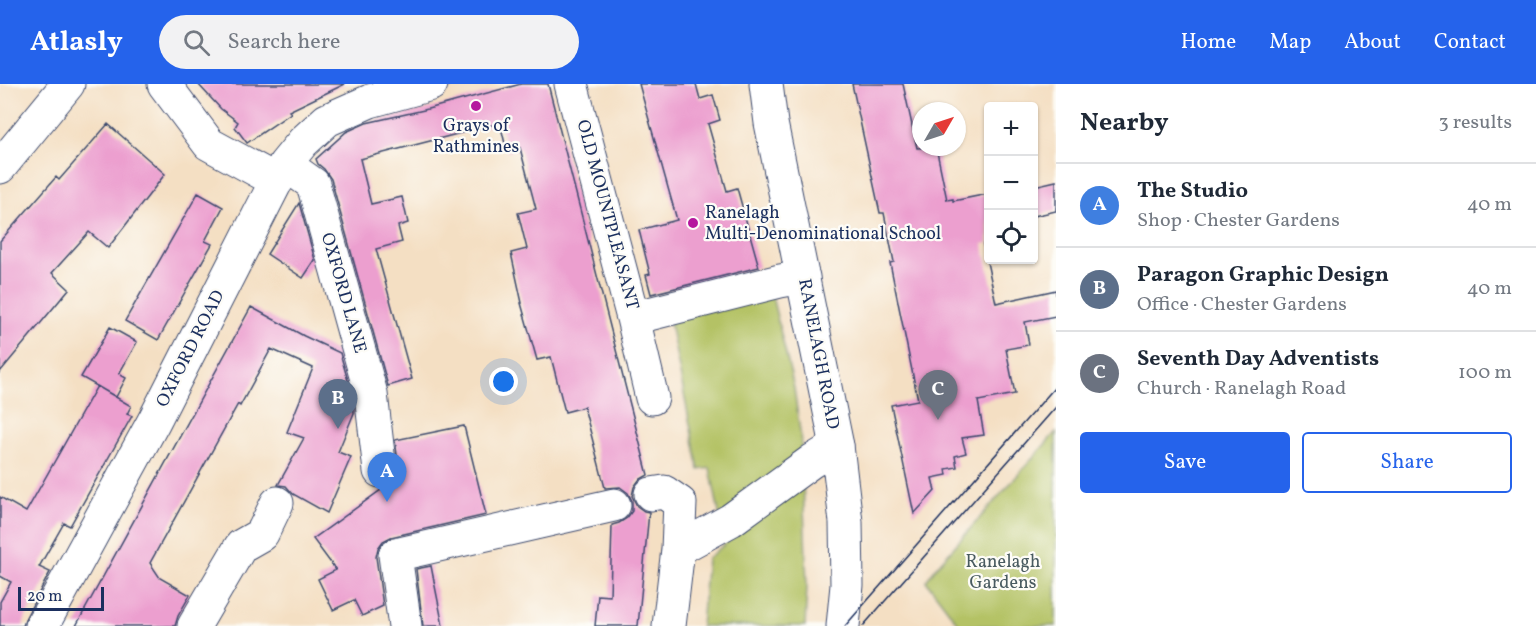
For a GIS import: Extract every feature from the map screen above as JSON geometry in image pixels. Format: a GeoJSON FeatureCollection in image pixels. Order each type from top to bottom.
{"type":"FeatureCollection","features":[{"type":"Feature","properties":{"kind":"street"},"geometry":{"type":"LineString","coordinates":[[0,166],[68,84]]}},
{"type":"Feature","properties":{"kind":"street","name":"OXFORD LANE"},"geometry":{"type":"LineString","coordinates":[[164,84],[209,144],[313,184],[371,394],[380,471]]}},
{"type":"Feature","properties":{"kind":"street","name":"OXFORD ROAD"},"geometry":{"type":"LineString","coordinates":[[46,625],[154,421],[281,172],[303,142],[327,120],[367,92],[431,84]]}},
{"type":"Feature","properties":{"kind":"street","name":"OLD MOUNTPLEASANT"},"geometry":{"type":"LineString","coordinates":[[572,84],[633,318],[803,277]]}},
{"type":"Feature","properties":{"kind":"street","name":"RANELAGH ROAD"},"geometry":{"type":"LineString","coordinates":[[766,84],[771,123],[837,446],[846,522],[847,585],[843,626]]}},
{"type":"Feature","properties":{"kind":"street"},"geometry":{"type":"LineString","coordinates":[[633,318],[652,398]]}},
{"type":"Feature","properties":{"kind":"street"},"geometry":{"type":"LineString","coordinates":[[678,549],[731,520],[812,461],[837,446]]}},
{"type":"Feature","properties":{"kind":"street"},"geometry":{"type":"LineString","coordinates":[[666,499],[678,549],[669,626]]}},
{"type":"Feature","properties":{"kind":"street"},"geometry":{"type":"LineString","coordinates":[[194,626],[241,546],[262,534],[277,503]]}},
{"type":"Feature","properties":{"kind":"street"},"geometry":{"type":"LineString","coordinates":[[405,626],[395,555],[614,504]]}},
{"type":"Feature","properties":{"kind":"green space"},"geometry":{"type":"Polygon","coordinates":[[[771,292],[794,388],[802,446],[799,453],[720,518],[710,468],[699,470],[669,318],[771,292]]]}},
{"type":"Feature","properties":{"kind":"green space","name":"Ranelagh Gardens"},"geometry":{"type":"Polygon","coordinates":[[[1056,432],[1056,626],[960,626],[926,581],[1056,432]]]}},
{"type":"Feature","properties":{"kind":"green space"},"geometry":{"type":"Polygon","coordinates":[[[803,480],[807,586],[805,626],[701,626],[707,559],[803,480]]]}},
{"type":"Feature","properties":{"kind":"building"},"geometry":{"type":"Polygon","coordinates":[[[198,84],[345,84],[289,111],[291,113],[247,143],[235,127],[238,122],[221,109],[198,84]]]}},
{"type":"Feature","properties":{"kind":"building"},"geometry":{"type":"Polygon","coordinates":[[[521,84],[548,84],[648,475],[639,480],[632,496],[637,506],[649,512],[638,626],[595,626],[598,595],[610,596],[612,525],[627,518],[632,511],[632,501],[628,493],[620,487],[605,488],[584,407],[565,412],[551,357],[537,360],[521,303],[511,253],[527,249],[518,213],[536,209],[520,148],[507,152],[500,123],[360,159],[371,204],[402,197],[408,223],[398,226],[402,242],[376,249],[412,379],[388,386],[331,179],[316,159],[346,132],[366,123],[521,84]]]}},
{"type":"Feature","properties":{"kind":"building","name":"Ranelagh Multi-Denominational School"},"geometry":{"type":"Polygon","coordinates":[[[639,84],[696,84],[700,99],[713,95],[720,120],[708,124],[727,191],[737,188],[759,267],[651,294],[646,275],[650,274],[639,230],[677,220],[639,84]]]}},
{"type":"Feature","properties":{"kind":"building"},"geometry":{"type":"Polygon","coordinates":[[[852,84],[903,84],[912,125],[912,156],[938,156],[947,200],[953,199],[953,201],[984,195],[984,264],[987,264],[996,303],[1056,290],[1056,316],[1025,322],[1029,345],[1006,349],[1015,394],[978,401],[984,435],[962,438],[966,453],[955,456],[957,467],[946,469],[947,475],[932,478],[935,491],[914,514],[891,405],[918,400],[890,263],[894,262],[884,213],[880,213],[852,84]]]}},
{"type":"Feature","properties":{"kind":"building"},"geometry":{"type":"Polygon","coordinates":[[[108,124],[165,174],[108,248],[89,232],[52,273],[69,289],[0,372],[0,241],[56,177],[59,180],[108,124]]]}},
{"type":"Feature","properties":{"kind":"building"},"geometry":{"type":"Polygon","coordinates":[[[1056,181],[1056,211],[1038,215],[1038,185],[1056,181]]]}},
{"type":"Feature","properties":{"kind":"building"},"geometry":{"type":"Polygon","coordinates":[[[198,193],[223,207],[205,241],[212,244],[158,340],[125,321],[198,193]]]}},
{"type":"Feature","properties":{"kind":"building"},"geometry":{"type":"Polygon","coordinates":[[[299,203],[315,260],[303,278],[267,254],[299,203]]]}},
{"type":"Feature","properties":{"kind":"building"},"geometry":{"type":"Polygon","coordinates":[[[251,307],[340,353],[353,398],[354,413],[338,452],[351,457],[327,513],[293,494],[286,486],[278,485],[304,438],[287,432],[313,368],[271,349],[150,563],[160,578],[190,595],[175,626],[76,626],[251,307]]]}},
{"type":"Feature","properties":{"kind":"building"},"geometry":{"type":"Polygon","coordinates":[[[110,327],[137,342],[119,374],[126,378],[116,397],[81,377],[110,327]]]}},
{"type":"Feature","properties":{"kind":"building"},"geometry":{"type":"Polygon","coordinates":[[[97,386],[131,406],[127,414],[132,416],[70,526],[64,523],[39,567],[50,572],[23,626],[0,626],[0,602],[11,582],[0,576],[0,497],[26,512],[97,386]]]}},
{"type":"Feature","properties":{"kind":"building"},"geometry":{"type":"Polygon","coordinates":[[[464,426],[486,515],[391,537],[383,541],[376,557],[383,606],[362,616],[354,600],[333,610],[318,579],[336,570],[313,539],[381,490],[392,486],[399,469],[395,440],[464,426]]]}},
{"type":"Feature","properties":{"kind":"building"},"geometry":{"type":"Polygon","coordinates":[[[431,566],[443,626],[423,626],[416,569],[431,566]]]}},
{"type":"Feature","properties":{"kind":"tram line"},"geometry":{"type":"LineString","coordinates":[[845,626],[1056,386]]}},
{"type":"Feature","properties":{"kind":"tram line"},"geometry":{"type":"LineString","coordinates":[[863,626],[1056,407]]}},
{"type":"Feature","properties":{"kind":"place","name":"Grays of Rathmines"},"geometry":{"type":"Point","coordinates":[476,106]}},
{"type":"Feature","properties":{"kind":"place","name":"Ranelagh Multi-Denominational School"},"geometry":{"type":"Point","coordinates":[693,223]}},
{"type":"Feature","properties":{"kind":"place","name":"Seventh Day Adventists"},"geometry":{"type":"Point","coordinates":[938,420]}},
{"type":"Feature","properties":{"kind":"place","name":"Paragon Graphic Design"},"geometry":{"type":"Point","coordinates":[338,429]}},
{"type":"Feature","properties":{"kind":"place","name":"The Studio"},"geometry":{"type":"Point","coordinates":[387,502]}}]}
